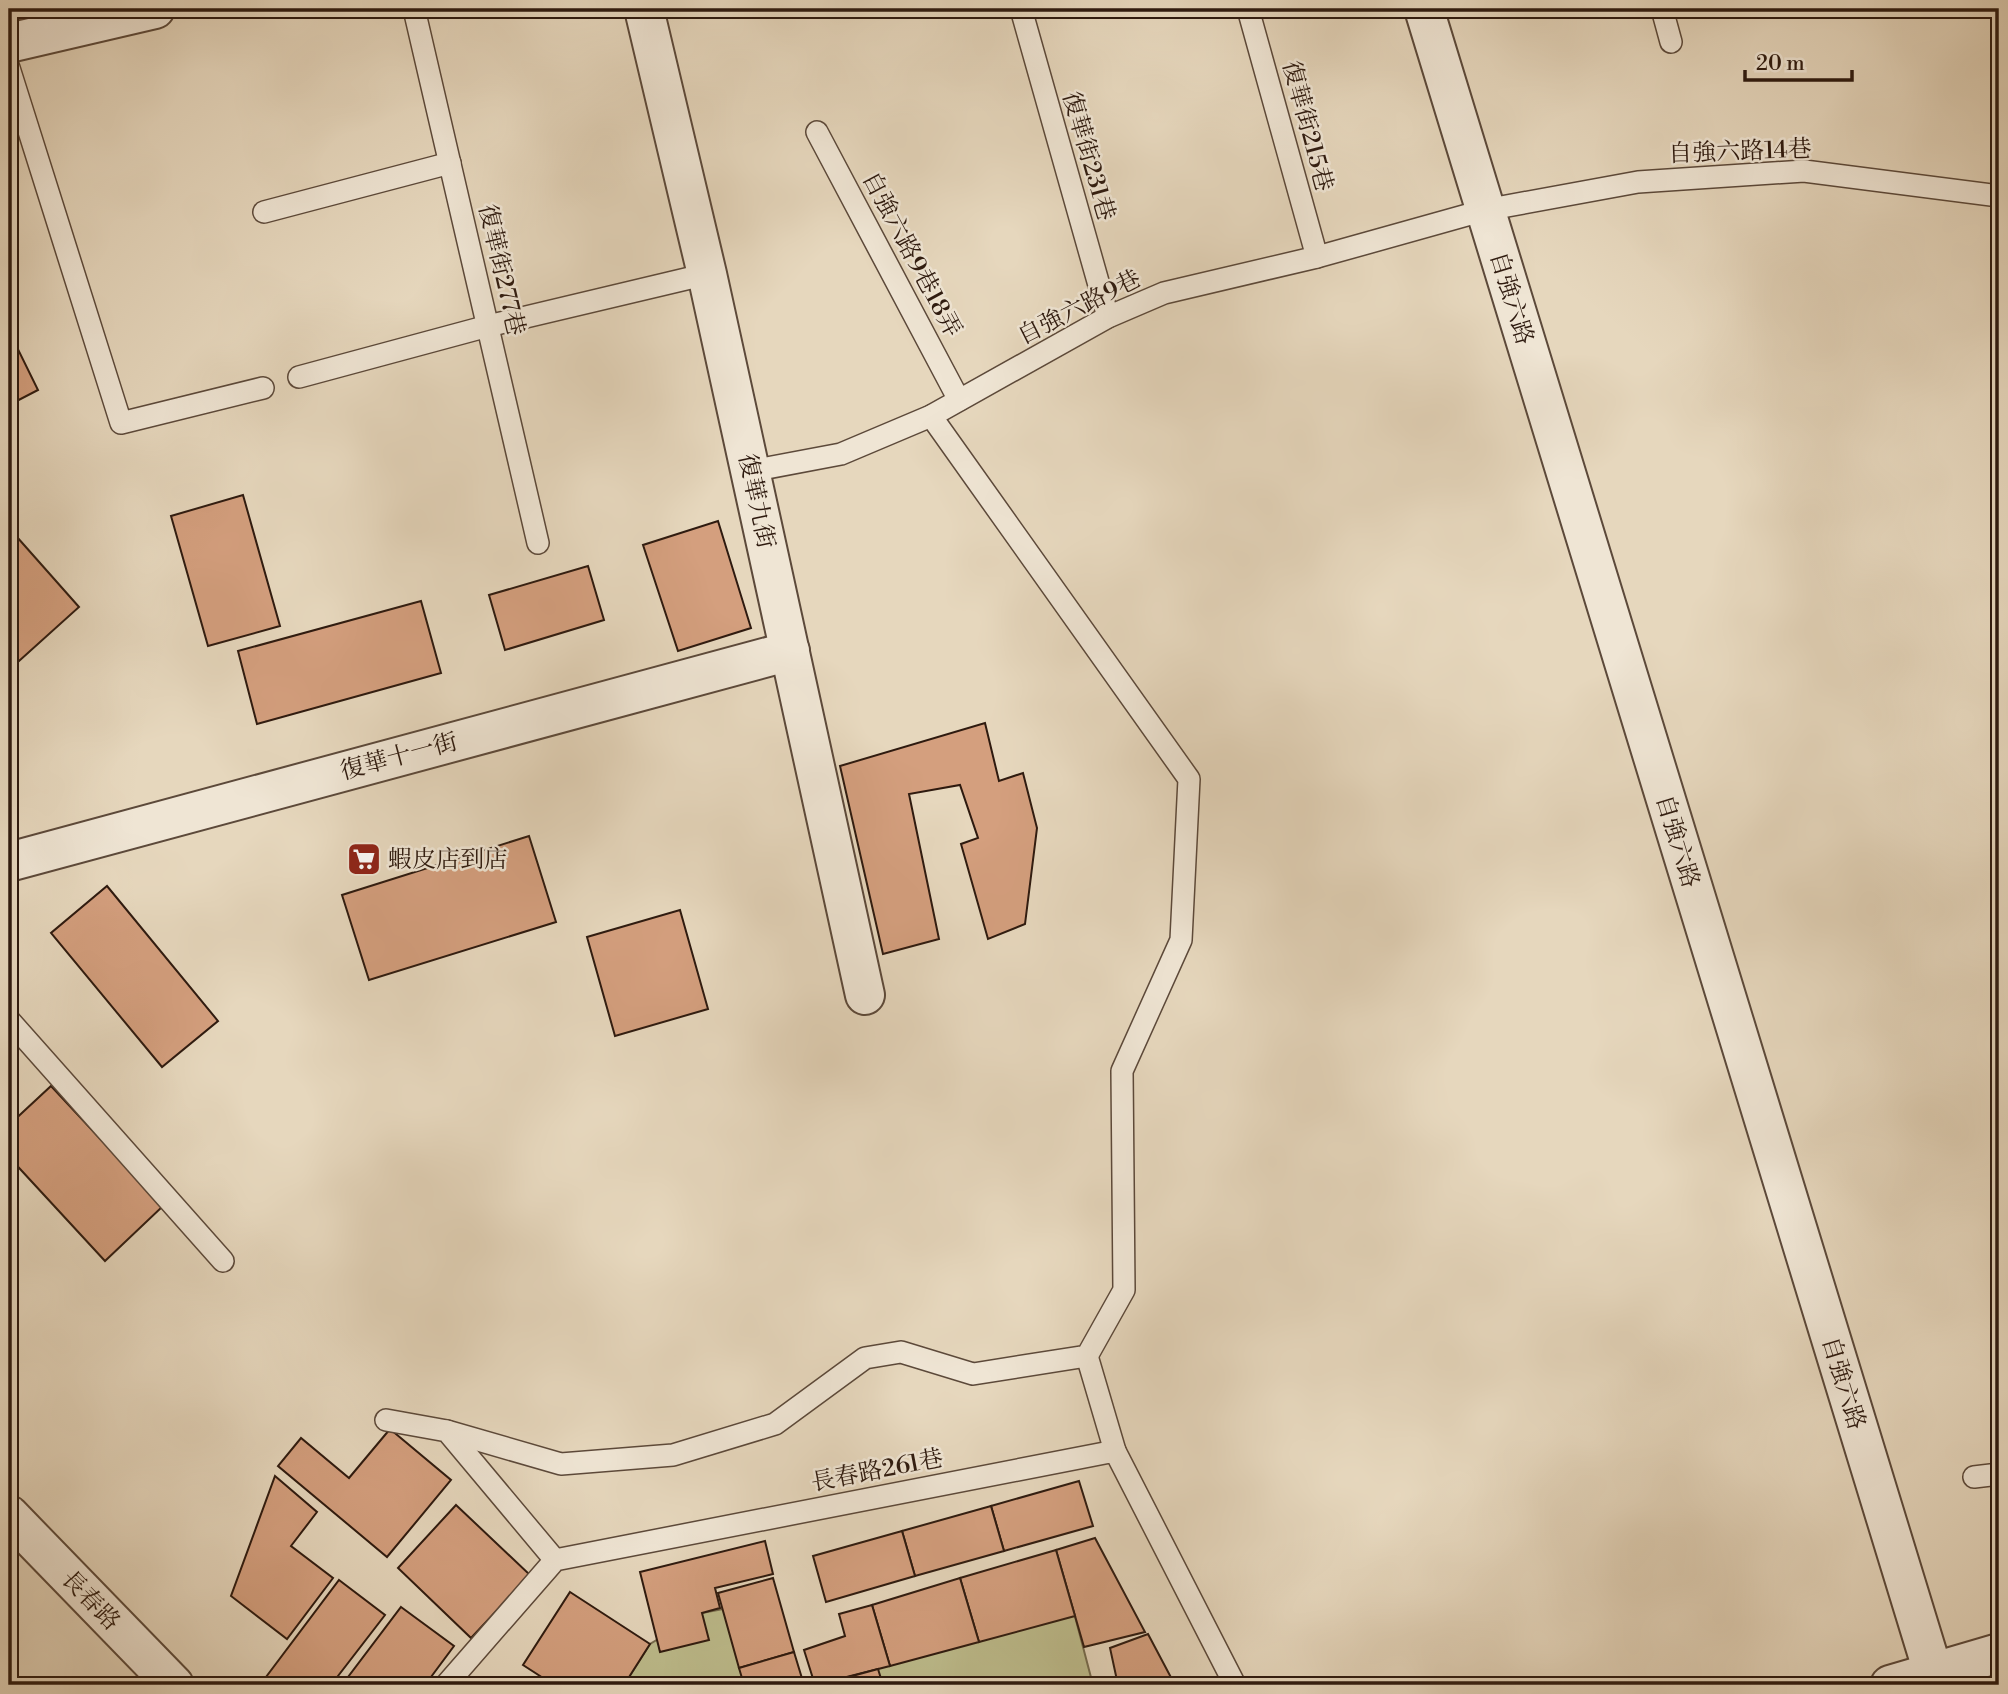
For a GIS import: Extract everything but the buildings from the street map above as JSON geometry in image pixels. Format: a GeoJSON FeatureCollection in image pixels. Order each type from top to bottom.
{"type":"FeatureCollection","features":[{"type":"Feature","properties":{"kind":"street"},"geometry":{"type":"LineString","coordinates":[[9,43],[155,9]]}},
{"type":"Feature","properties":{"kind":"street","name":"復華九街"},"geometry":{"type":"LineString","coordinates":[[645,9],[751,471],[865,995]]}},
{"type":"Feature","properties":{"kind":"street","name":"自強六路"},"geometry":{"type":"LineString","coordinates":[[1424,9],[1933,1672]]}},
{"type":"Feature","properties":{"kind":"street","name":"復華十一街"},"geometry":{"type":"LineString","coordinates":[[9,862],[790,651]]}},
{"type":"Feature","properties":{"kind":"street","name":"長春路"},"geometry":{"type":"LineString","coordinates":[[9,1515],[174,1685]]}},
{"type":"Feature","properties":{"kind":"street"},"geometry":{"type":"LineString","coordinates":[[1890,1685],[1999,1653]]}},
{"type":"Feature","properties":{"kind":"lane","name":"復華街277巷"},"geometry":{"type":"LineString","coordinates":[[414,9],[538,543]]}},
{"type":"Feature","properties":{"kind":"lane","name":"復華街231巷"},"geometry":{"type":"LineString","coordinates":[[1021,9],[1108,317]]}},
{"type":"Feature","properties":{"kind":"lane","name":"復華街215巷"},"geometry":{"type":"LineString","coordinates":[[1248,9],[1317,257]]}},
{"type":"Feature","properties":{"kind":"lane"},"geometry":{"type":"LineString","coordinates":[[1662,9],[1671,42]]}},
{"type":"Feature","properties":{"kind":"lane"},"geometry":{"type":"LineString","coordinates":[[9,68],[121,423],[263,388]]}},
{"type":"Feature","properties":{"kind":"lane","name":"自強六路9巷18弄"},"geometry":{"type":"LineString","coordinates":[[817,132],[960,400]]}},
{"type":"Feature","properties":{"kind":"lane"},"geometry":{"type":"LineString","coordinates":[[264,212],[450,163]]}},
{"type":"Feature","properties":{"kind":"lane","name":"自強六路14巷"},"geometry":{"type":"LineString","coordinates":[[1485,210],[1638,182],[1804,171],[1999,196]]}},
{"type":"Feature","properties":{"kind":"lane","name":"自強六路9巷"},"geometry":{"type":"LineString","coordinates":[[751,471],[841,454],[931,416],[1108,317],[1164,293],[1317,257],[1485,210]]}},
{"type":"Feature","properties":{"kind":"lane"},"geometry":{"type":"LineString","coordinates":[[299,377],[488,326],[707,274]]}},
{"type":"Feature","properties":{"kind":"lane"},"geometry":{"type":"LineString","coordinates":[[931,416],[1189,779],[1181,940],[1122,1071],[1124,1290],[1087,1356],[1115,1451],[1235,1685]]}},
{"type":"Feature","properties":{"kind":"lane"},"geometry":{"type":"LineString","coordinates":[[9,1020],[223,1261]]}},
{"type":"Feature","properties":{"kind":"lane"},"geometry":{"type":"LineString","coordinates":[[386,1420],[447,1431],[561,1464],[673,1454],[775,1424],[866,1357],[901,1352],[972,1374],[1087,1356]]}},
{"type":"Feature","properties":{"kind":"lane"},"geometry":{"type":"LineString","coordinates":[[446,1685],[555,1560],[447,1431]]}},
{"type":"Feature","properties":{"kind":"lane","name":"長春路261巷"},"geometry":{"type":"LineString","coordinates":[[555,1560],[1115,1451]]}},
{"type":"Feature","properties":{"kind":"lane"},"geometry":{"type":"LineString","coordinates":[[1974,1477],[1999,1475]]}},
{"type":"Feature","properties":{"kind":"shaded area"},"geometry":{"type":"Polygon","coordinates":[[[765,1601],[789,1685],[624,1685],[650,1644],[702,1613],[765,1601]]]}},
{"type":"Feature","properties":{"kind":"shaded area"},"geometry":{"type":"Polygon","coordinates":[[[1073,1609],[1093,1685],[860,1685],[856,1669],[1073,1609]]]}},
{"type":"Feature","properties":{"kind":"place","name":"蝦皮店到店"},"geometry":{"type":"Point","coordinates":[364,859]}}]}
